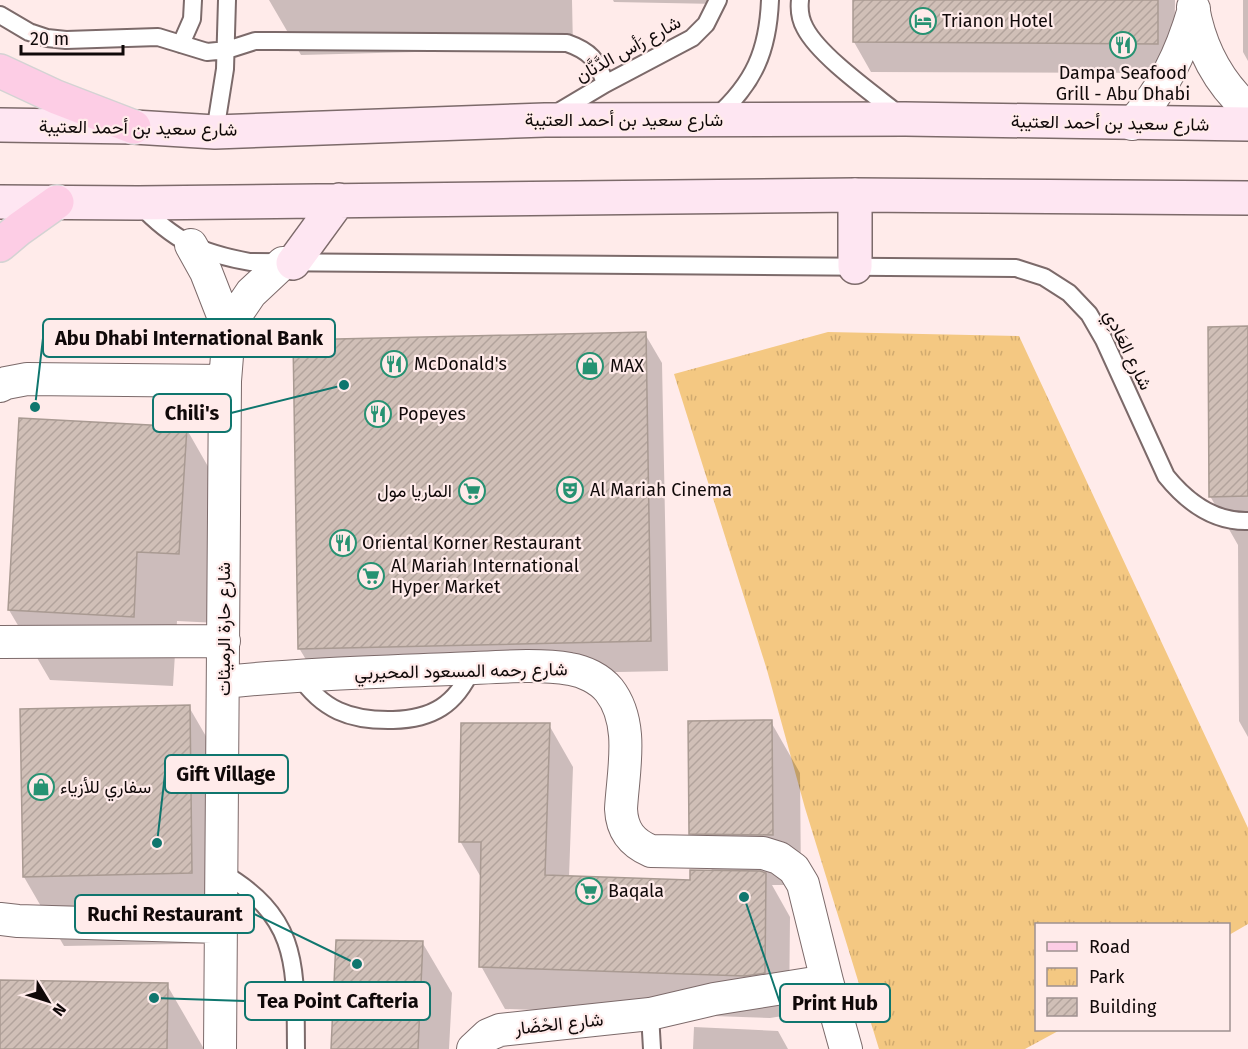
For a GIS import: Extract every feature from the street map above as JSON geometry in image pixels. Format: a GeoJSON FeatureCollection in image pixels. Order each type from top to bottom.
{"type":"FeatureCollection","features":[{"type":"Feature","properties":{"kind":"main road"},"geometry":{"type":"LineString","coordinates":[[0,71],[56,97],[134,127]]}},
{"type":"Feature","properties":{"kind":"main road","name":"شارع سعيد بن أحمد العتيبة"},"geometry":{"type":"LineString","coordinates":[[0,125],[134,127],[215,132],[545,120],[905,119],[1248,124]]}},
{"type":"Feature","properties":{"kind":"main road"},"geometry":{"type":"LineString","coordinates":[[855,195],[855,267]]}},
{"type":"Feature","properties":{"kind":"main road"},"geometry":{"type":"LineString","coordinates":[[0,202],[138,203],[855,195],[1245,199]]}},
{"type":"Feature","properties":{"kind":"main road"},"geometry":{"type":"LineString","coordinates":[[288,263],[339,200]]}},
{"type":"Feature","properties":{"kind":"main road"},"geometry":{"type":"LineString","coordinates":[[0,245],[57,202]]}},
{"type":"Feature","properties":{"kind":"street"},"geometry":{"type":"LineString","coordinates":[[1193,4],[1200,36],[1211,63],[1226,87],[1248,109]]}},
{"type":"Feature","properties":{"kind":"street"},"geometry":{"type":"LineString","coordinates":[[1132,124],[1153,99],[1171,70],[1185,40],[1193,4]]}},
{"type":"Feature","properties":{"kind":"street","name":"شارع حارة الرميثات"},"geometry":{"type":"LineString","coordinates":[[191,245],[219,301],[229,332],[225,381],[220,1049]]}},
{"type":"Feature","properties":{"kind":"street","name":"شارع حارة الرميثات"},"geometry":{"type":"LineString","coordinates":[[229,332],[251,293],[288,263]]}},
{"type":"Feature","properties":{"kind":"street"},"geometry":{"type":"LineString","coordinates":[[0,386],[27,379],[225,381]]}},
{"type":"Feature","properties":{"kind":"street"},"geometry":{"type":"LineString","coordinates":[[0,642],[224,641]]}},
{"type":"Feature","properties":{"kind":"street","name":"شارع رحمه المسعود المحيربي"},"geometry":{"type":"LineString","coordinates":[[224,682],[298,674],[472,668],[552,667],[572,669],[591,676],[608,689],[620,706],[625,726],[621,821],[632,840],[651,851],[763,853],[779,858],[794,869],[803,884],[846,1049]]}},
{"type":"Feature","properties":{"kind":"street"},"geometry":{"type":"LineString","coordinates":[[0,919],[220,927]]}},
{"type":"Feature","properties":{"kind":"street","name":"شارع الحْضَار"},"geometry":{"type":"LineString","coordinates":[[473,1049],[488,1035],[500,1030],[650,1014],[714,999],[827,981]]}},
{"type":"Feature","properties":{"kind":"lane"},"geometry":{"type":"LineString","coordinates":[[181,44],[192,20],[193,0]]}},
{"type":"Feature","properties":{"kind":"lane"},"geometry":{"type":"LineString","coordinates":[[215,132],[227,50],[227,0]]}},
{"type":"Feature","properties":{"kind":"lane","name":"شارع رَأس الدَّنَّان"},"geometry":{"type":"LineString","coordinates":[[545,120],[605,84],[692,38],[706,24],[718,0]]}},
{"type":"Feature","properties":{"kind":"lane"},"geometry":{"type":"LineString","coordinates":[[713,120],[734,101],[751,78],[763,52],[769,25],[770,0]]}},
{"type":"Feature","properties":{"kind":"lane"},"geometry":{"type":"LineString","coordinates":[[800,0],[801,17],[805,27],[820,48],[905,119]]}},
{"type":"Feature","properties":{"kind":"lane"},"geometry":{"type":"LineString","coordinates":[[0,15],[29,32],[47,38],[66,40],[158,37],[207,52],[227,50],[255,41],[274,40],[567,43],[581,48],[592,57],[601,69],[605,84]]}},
{"type":"Feature","properties":{"kind":"lane","name":"شارع العَادِي"},"geometry":{"type":"LineString","coordinates":[[138,203],[160,226],[191,245],[226,258],[250,262],[1016,268],[1044,277],[1069,293],[1089,314],[1104,340],[1166,476],[1180,494],[1198,508],[1219,517],[1248,521]]}},
{"type":"Feature","properties":{"kind":"lane"},"geometry":{"type":"LineString","coordinates":[[298,674],[319,700],[340,713],[364,720],[405,720],[429,715],[443,707],[466,683],[472,668]]}},
{"type":"Feature","properties":{"kind":"lane"},"geometry":{"type":"LineString","coordinates":[[221,872],[244,885],[262,902],[278,923],[288,946],[294,971],[296,1049]]}},
{"type":"Feature","properties":{"kind":"lane"},"geometry":{"type":"LineString","coordinates":[[650,1014],[652,1049]]}},
{"type":"Feature","properties":{"kind":"green space"},"geometry":{"type":"Polygon","coordinates":[[[828,332],[1019,336],[1248,828],[1248,924],[1230,934],[1230,923],[1035,923],[1035,1031],[1058,1031],[1025,1049],[879,1049],[805,808],[767,670],[674,374],[828,332]]]}},
{"type":"Feature","properties":{"kind":"building"},"geometry":{"type":"Polygon","coordinates":[[[853,0],[1158,0],[1158,44],[853,42],[853,0]]]}},
{"type":"Feature","properties":{"kind":"building"},"geometry":{"type":"Polygon","coordinates":[[[1248,326],[1248,496],[1209,497],[1208,327],[1248,326]]]}},
{"type":"Feature","properties":{"kind":"building","name":"الماريا مول"},"geometry":{"type":"Polygon","coordinates":[[[646,332],[651,641],[298,649],[293,340],[646,332]]]}},
{"type":"Feature","properties":{"kind":"building"},"geometry":{"type":"Polygon","coordinates":[[[19,418],[187,427],[179,554],[137,552],[134,617],[8,610],[19,418]]]}},
{"type":"Feature","properties":{"kind":"building"},"geometry":{"type":"Polygon","coordinates":[[[190,705],[192,873],[23,877],[20,709],[190,705]]]}},
{"type":"Feature","properties":{"kind":"building"},"geometry":{"type":"Polygon","coordinates":[[[772,720],[773,835],[689,834],[688,721],[772,720]]]}},
{"type":"Feature","properties":{"kind":"building"},"geometry":{"type":"Polygon","coordinates":[[[461,723],[550,723],[545,875],[690,880],[690,870],[766,873],[765,973],[745,976],[479,967],[481,842],[459,842],[461,723]]]}},
{"type":"Feature","properties":{"kind":"building"},"geometry":{"type":"Polygon","coordinates":[[[336,940],[423,941],[418,1049],[331,1049],[336,940]]]}},
{"type":"Feature","properties":{"kind":"building"},"geometry":{"type":"Polygon","coordinates":[[[0,980],[168,983],[167,1049],[0,1049],[0,980]]]}},
{"type":"Feature","properties":{"kind":"place","name":"Trianon Hotel"},"geometry":{"type":"Point","coordinates":[923,21]}},
{"type":"Feature","properties":{"kind":"place","name":"Dampa Seafood Grill - Abu Dhabi"},"geometry":{"type":"Point","coordinates":[1123,45]}},
{"type":"Feature","properties":{"kind":"place","name":"McDonald's"},"geometry":{"type":"Point","coordinates":[394,364]}},
{"type":"Feature","properties":{"kind":"place","name":"MAX"},"geometry":{"type":"Point","coordinates":[590,366]}},
{"type":"Feature","properties":{"kind":"place","name":"Chili's"},"geometry":{"type":"Point","coordinates":[344,385]}},
{"type":"Feature","properties":{"kind":"place","name":"Abu Dhabi International Bank"},"geometry":{"type":"Point","coordinates":[35,407]}},
{"type":"Feature","properties":{"kind":"place","name":"Popeyes"},"geometry":{"type":"Point","coordinates":[378,414]}},
{"type":"Feature","properties":{"kind":"place","name":"Al Mariah Cinema"},"geometry":{"type":"Point","coordinates":[570,490]}},
{"type":"Feature","properties":{"kind":"place","name":"الماريا مول"},"geometry":{"type":"Point","coordinates":[472,491]}},
{"type":"Feature","properties":{"kind":"place","name":"Oriental Korner Restaurant"},"geometry":{"type":"Point","coordinates":[343,543]}},
{"type":"Feature","properties":{"kind":"place","name":"Al Mariah International Hyper Market"},"geometry":{"type":"Point","coordinates":[371,576]}},
{"type":"Feature","properties":{"kind":"place","name":"سفاري للأزياء"},"geometry":{"type":"Point","coordinates":[41,787]}},
{"type":"Feature","properties":{"kind":"place","name":"Gift Village"},"geometry":{"type":"Point","coordinates":[157,843]}},
{"type":"Feature","properties":{"kind":"place","name":"Baqala"},"geometry":{"type":"Point","coordinates":[589,891]}},
{"type":"Feature","properties":{"kind":"place","name":"Print Hub"},"geometry":{"type":"Point","coordinates":[744,897]}},
{"type":"Feature","properties":{"kind":"place","name":"Ruchi Restaurant"},"geometry":{"type":"Point","coordinates":[357,964]}},
{"type":"Feature","properties":{"kind":"place","name":"Tea Point Cafteria"},"geometry":{"type":"Point","coordinates":[154,998]}}]}
